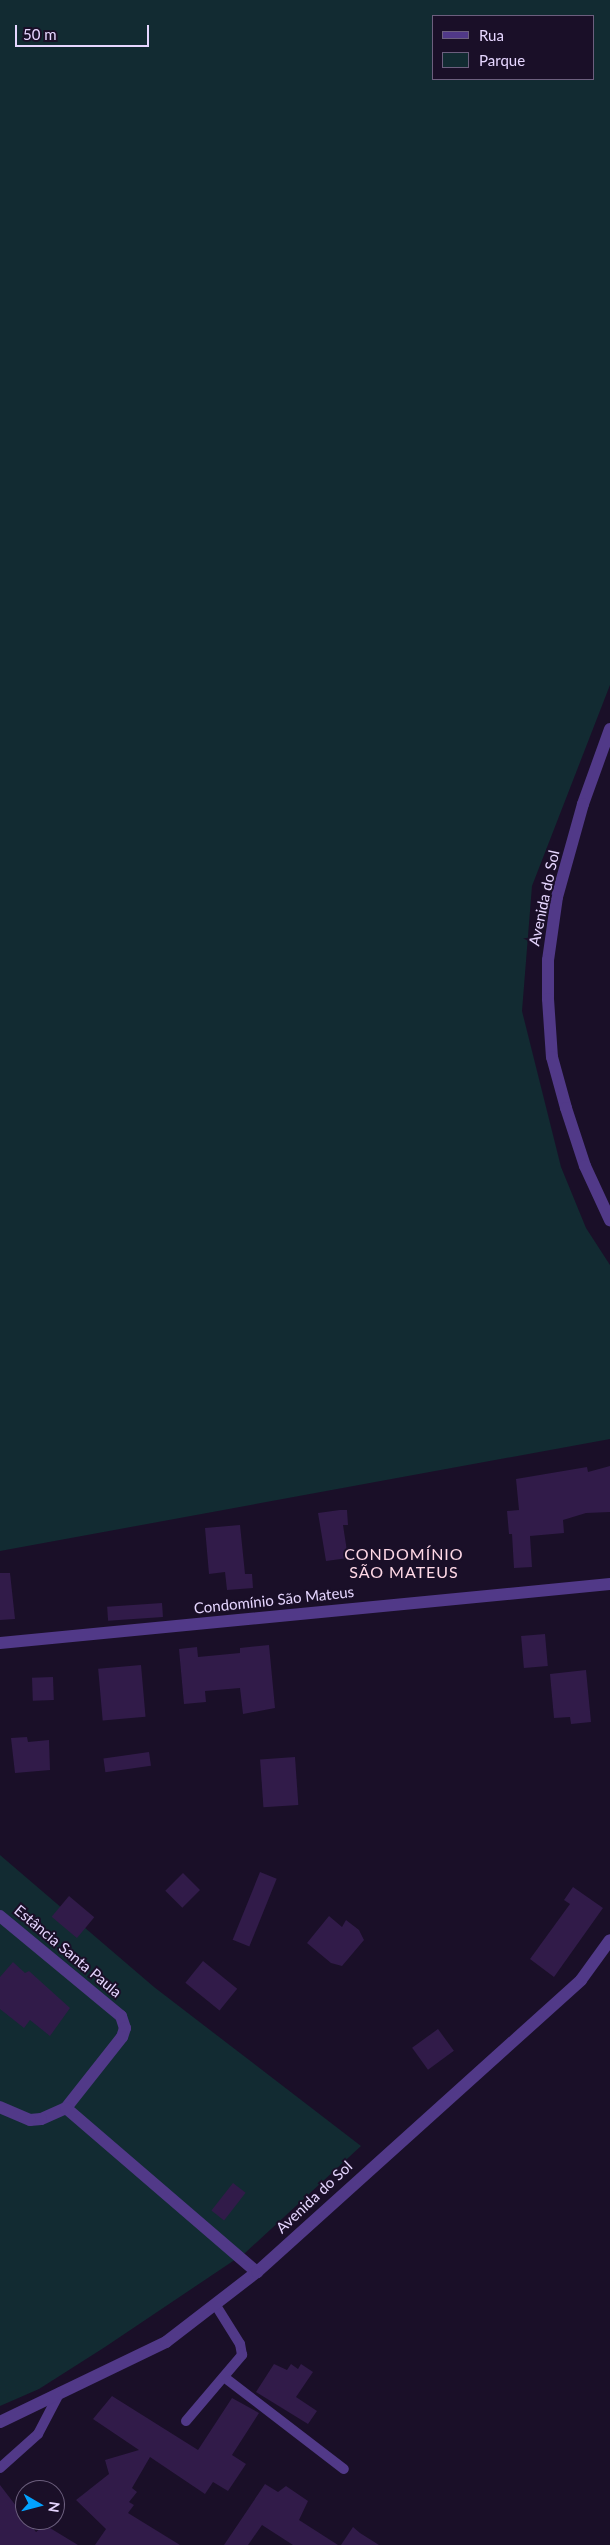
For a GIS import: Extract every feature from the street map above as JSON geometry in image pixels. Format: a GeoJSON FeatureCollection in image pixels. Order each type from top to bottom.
{"type":"FeatureCollection","features":[{"type":"Feature","properties":{"kind":"street","name":"Avenida do Sol"},"geometry":{"type":"LineString","coordinates":[[610,729],[583,804],[557,897],[548,960],[548,999],[552,1057],[566,1108],[585,1166],[610,1220]]}},
{"type":"Feature","properties":{"kind":"street","name":"Condomínio São Mateus"},"geometry":{"type":"LineString","coordinates":[[0,1643],[610,1584]]}},
{"type":"Feature","properties":{"kind":"street","name":"Estância Santa Paula"},"geometry":{"type":"LineString","coordinates":[[0,1916],[121,2016],[125,2028],[122,2037],[66,2108],[41,2119],[30,2120],[0,2107]]}},
{"type":"Feature","properties":{"kind":"street","name":"Avenida do Sol"},"geometry":{"type":"LineString","coordinates":[[0,2422],[166,2342],[257,2272],[581,1980],[610,1940]]}},
{"type":"Feature","properties":{"kind":"street"},"geometry":{"type":"LineString","coordinates":[[66,2108],[257,2272]]}},
{"type":"Feature","properties":{"kind":"lane"},"geometry":{"type":"LineString","coordinates":[[186,2422],[242,2355],[242,2351],[214,2304]]}},
{"type":"Feature","properties":{"kind":"lane"},"geometry":{"type":"LineString","coordinates":[[224,2377],[344,2469]]}},
{"type":"Feature","properties":{"kind":"lane"},"geometry":{"type":"LineString","coordinates":[[0,2468],[38,2434],[60,2392]]}},
{"type":"Feature","properties":{"kind":"green space"},"geometry":{"type":"Polygon","coordinates":[[[0,0],[610,0],[610,685],[532,886],[522,1011],[561,1167],[586,1228],[610,1265],[610,1439],[0,1551],[0,0]]]}},
{"type":"Feature","properties":{"kind":"green space"},"geometry":{"type":"Polygon","coordinates":[[[0,1855],[154,1987],[361,2146],[245,2253],[39,2389],[0,2406],[0,1855]]]}},
{"type":"Feature","properties":{"kind":"building"},"geometry":{"type":"Polygon","coordinates":[[[610,1466],[610,1512],[586,1513],[563,1520],[564,1533],[530,1536],[532,1567],[514,1568],[512,1534],[509,1534],[507,1511],[519,1510],[516,1479],[587,1467],[588,1472],[610,1466]]]}},
{"type":"Feature","properties":{"kind":"building"},"geometry":{"type":"Polygon","coordinates":[[[347,1510],[348,1525],[343,1525],[348,1558],[326,1561],[318,1513],[347,1510]]]}},
{"type":"Feature","properties":{"kind":"building"},"geometry":{"type":"Polygon","coordinates":[[[240,1525],[245,1574],[252,1574],[253,1588],[227,1590],[225,1572],[209,1574],[205,1528],[240,1525]]]}},
{"type":"Feature","properties":{"kind":"building"},"geometry":{"type":"Polygon","coordinates":[[[0,1573],[10,1573],[15,1619],[0,1620],[0,1573]]]}},
{"type":"Feature","properties":{"kind":"building"},"geometry":{"type":"Polygon","coordinates":[[[162,1603],[163,1617],[108,1621],[107,1607],[162,1603]]]}},
{"type":"Feature","properties":{"kind":"building"},"geometry":{"type":"Polygon","coordinates":[[[545,1634],[548,1666],[524,1668],[521,1636],[545,1634]]]}},
{"type":"Feature","properties":{"kind":"building"},"geometry":{"type":"Polygon","coordinates":[[[269,1645],[275,1708],[243,1714],[240,1688],[205,1691],[206,1702],[184,1704],[179,1649],[197,1647],[198,1657],[240,1653],[240,1648],[269,1645]]]}},
{"type":"Feature","properties":{"kind":"building"},"geometry":{"type":"Polygon","coordinates":[[[141,1665],[146,1717],[103,1721],[98,1669],[141,1665]]]}},
{"type":"Feature","properties":{"kind":"building"},"geometry":{"type":"Polygon","coordinates":[[[586,1670],[591,1722],[571,1724],[570,1717],[554,1718],[550,1674],[586,1670]]]}},
{"type":"Feature","properties":{"kind":"building"},"geometry":{"type":"Polygon","coordinates":[[[53,1677],[54,1700],[33,1701],[32,1678],[53,1677]]]}},
{"type":"Feature","properties":{"kind":"building"},"geometry":{"type":"Polygon","coordinates":[[[27,1737],[28,1742],[49,1740],[50,1770],[15,1773],[11,1738],[27,1737]]]}},
{"type":"Feature","properties":{"kind":"building"},"geometry":{"type":"Polygon","coordinates":[[[149,1752],[151,1766],[105,1772],[103,1758],[149,1752]]]}},
{"type":"Feature","properties":{"kind":"building"},"geometry":{"type":"Polygon","coordinates":[[[295,1757],[298,1805],[263,1807],[260,1759],[295,1757]]]}},
{"type":"Feature","properties":{"kind":"building"},"geometry":{"type":"Polygon","coordinates":[[[260,1872],[277,1879],[249,1946],[233,1940],[260,1872]]]}},
{"type":"Feature","properties":{"kind":"building"},"geometry":{"type":"Polygon","coordinates":[[[183,1873],[200,1890],[182,1908],[165,1891],[183,1873]]]}},
{"type":"Feature","properties":{"kind":"building"},"geometry":{"type":"Polygon","coordinates":[[[573,1887],[603,1908],[554,1977],[530,1959],[570,1904],[564,1900],[573,1887]]]}},
{"type":"Feature","properties":{"kind":"building"},"geometry":{"type":"Polygon","coordinates":[[[69,1896],[94,1917],[77,1938],[52,1917],[69,1896]]]}},
{"type":"Feature","properties":{"kind":"building"},"geometry":{"type":"Polygon","coordinates":[[[329,1916],[342,1927],[346,1920],[359,1930],[364,1940],[342,1966],[331,1963],[307,1943],[329,1916]]]}},
{"type":"Feature","properties":{"kind":"building"},"geometry":{"type":"Polygon","coordinates":[[[203,1961],[237,1989],[220,2010],[185,1983],[203,1961]]]}},
{"type":"Feature","properties":{"kind":"building"},"geometry":{"type":"Polygon","coordinates":[[[13,1962],[25,1973],[29,1971],[70,2008],[50,2036],[30,2020],[24,2028],[0,2009],[0,1977],[13,1962]]]}},
{"type":"Feature","properties":{"kind":"building"},"geometry":{"type":"Polygon","coordinates":[[[438,2029],[454,2051],[428,2070],[412,2048],[438,2029]]]}},
{"type":"Feature","properties":{"kind":"building"},"geometry":{"type":"Polygon","coordinates":[[[233,2183],[246,2193],[224,2220],[211,2211],[233,2183]]]}},
{"type":"Feature","properties":{"kind":"building"},"geometry":{"type":"Polygon","coordinates":[[[274,2364],[287,2370],[291,2364],[298,2369],[301,2364],[313,2372],[296,2397],[317,2411],[308,2424],[256,2392],[274,2364]]]}},
{"type":"Feature","properties":{"kind":"building"},"geometry":{"type":"Polygon","coordinates":[[[112,2396],[198,2450],[232,2398],[259,2413],[232,2455],[246,2464],[228,2491],[213,2482],[205,2494],[150,2457],[132,2488],[137,2492],[129,2502],[134,2505],[128,2513],[180,2545],[95,2545],[106,2529],[76,2500],[109,2474],[105,2460],[139,2450],[93,2419],[112,2396]]]}},
{"type":"Feature","properties":{"kind":"building"},"geometry":{"type":"Polygon","coordinates":[[[265,2484],[278,2492],[286,2486],[308,2501],[299,2520],[338,2545],[293,2545],[262,2525],[248,2545],[224,2545],[265,2484]]]}},
{"type":"Feature","properties":{"kind":"building"},"geometry":{"type":"Polygon","coordinates":[[[0,2485],[15,2505],[15,2530],[34,2530],[36,2532],[39,2530],[53,2530],[78,2545],[0,2545],[0,2485]]]}},
{"type":"Feature","properties":{"kind":"building"},"geometry":{"type":"Polygon","coordinates":[[[353,2527],[360,2533],[379,2545],[341,2545],[353,2527]]]}},
{"type":"Feature","properties":{"kind":"district","name":"CONDOMÍNIO SÃO MATEUS"},"geometry":{"type":"Point","coordinates":[404,1563]}}]}
